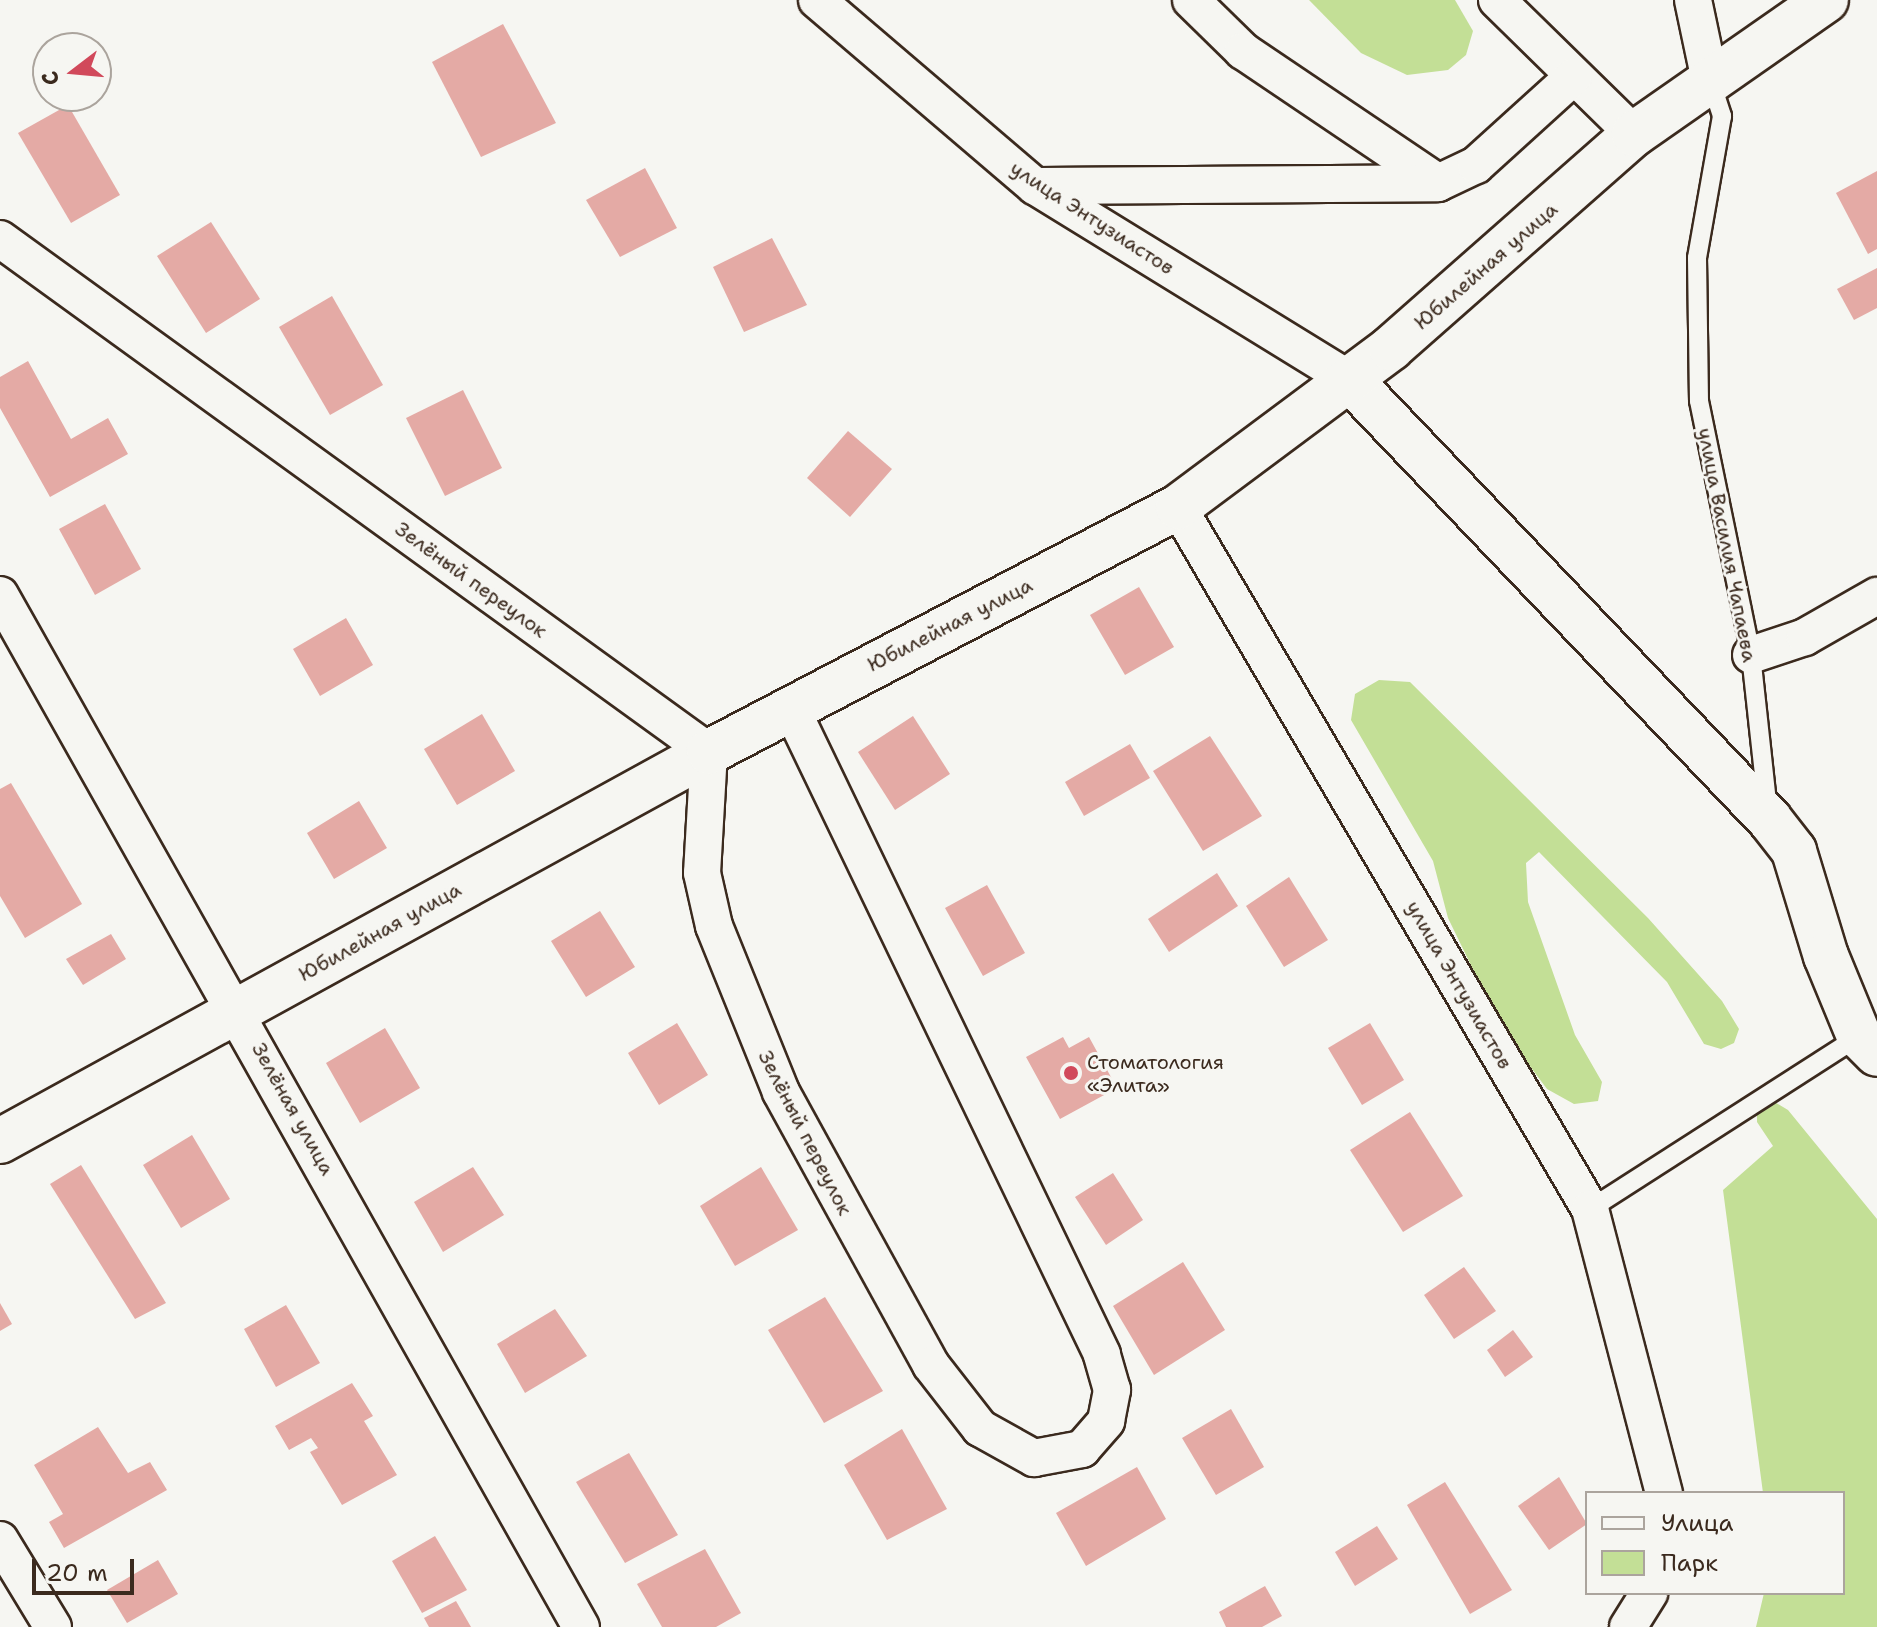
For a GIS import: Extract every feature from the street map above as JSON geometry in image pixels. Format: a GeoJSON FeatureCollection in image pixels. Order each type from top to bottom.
{"type":"FeatureCollection","features":[{"type":"Feature","properties":{"kind":"street","name":"улица Энтузиастов"},"geometry":{"type":"LineString","coordinates":[[817,0],[1035,186],[1350,380]]}},
{"type":"Feature","properties":{"kind":"street"},"geometry":{"type":"LineString","coordinates":[[1191,0],[1243,51],[1438,183]]}},
{"type":"Feature","properties":{"kind":"street"},"geometry":{"type":"LineString","coordinates":[[1497,0],[1634,134]]}},
{"type":"Feature","properties":{"kind":"street"},"geometry":{"type":"LineString","coordinates":[[1693,0],[1710,81]]}},
{"type":"Feature","properties":{"kind":"street","name":"Юбилейная улица"},"geometry":{"type":"LineString","coordinates":[[0,1141],[709,752],[1178,507],[1350,380],[1634,134],[1826,0]]}},
{"type":"Feature","properties":{"kind":"street"},"geometry":{"type":"LineString","coordinates":[[1035,186],[1438,183],[1476,165],[1574,76]]}},
{"type":"Feature","properties":{"kind":"street","name":"Зелёный переулок"},"geometry":{"type":"LineString","coordinates":[[0,239],[709,752],[702,873],[714,926],[795,1119],[931,1365],[980,1428],[1034,1458],[1082,1449],[1106,1421],[1112,1390],[1102,1354],[791,708]]}},
{"type":"Feature","properties":{"kind":"street"},"geometry":{"type":"LineString","coordinates":[[1350,380],[1770,820],[1794,851],[1868,1045]]}},
{"type":"Feature","properties":{"kind":"street","name":"улица Энтузиастов"},"geometry":{"type":"LineString","coordinates":[[1178,507],[1590,1209],[1663,1491]]}},
{"type":"Feature","properties":{"kind":"street","name":"Зелёная улица"},"geometry":{"type":"LineString","coordinates":[[0,595],[238,1010],[581,1627]]}},
{"type":"Feature","properties":{"kind":"street"},"geometry":{"type":"LineString","coordinates":[[1751,655],[1805,637],[1877,596]]}},
{"type":"Feature","properties":{"kind":"street"},"geometry":{"type":"LineString","coordinates":[[0,1540],[53,1627]]}},
{"type":"Feature","properties":{"kind":"street"},"geometry":{"type":"LineString","coordinates":[[1628,1627],[1648,1595]]}},
{"type":"Feature","properties":{"kind":"lane","name":"улица Василия Чапаева"},"geometry":{"type":"LineString","coordinates":[[1710,81],[1722,116],[1697,258],[1694,341],[1717,513],[1751,655],[1770,820]]}},
{"type":"Feature","properties":{"kind":"lane"},"geometry":{"type":"LineString","coordinates":[[1590,1209],[1868,1045]]}},
{"type":"Feature","properties":{"kind":"green space"},"geometry":{"type":"Polygon","coordinates":[[[1309,0],[1455,0],[1473,31],[1466,55],[1448,70],[1407,75],[1361,53],[1309,0]]]}},
{"type":"Feature","properties":{"kind":"green space"},"geometry":{"type":"Polygon","coordinates":[[[1379,680],[1410,682],[1648,918],[1722,1001],[1739,1029],[1734,1043],[1721,1049],[1704,1044],[1667,982],[1539,852],[1526,863],[1528,902],[1575,1035],[1602,1082],[1598,1101],[1574,1104],[1547,1089],[1502,1029],[1448,918],[1433,861],[1351,720],[1355,694],[1379,680]]]}},
{"type":"Feature","properties":{"kind":"green space"},"geometry":{"type":"Polygon","coordinates":[[[1766,1097],[1788,1110],[1877,1219],[1877,1627],[1756,1627],[1764,1595],[1845,1595],[1845,1491],[1763,1491],[1723,1190],[1773,1146],[1757,1122],[1757,1104],[1766,1097]]]}},
{"type":"Feature","properties":{"kind":"building"},"geometry":{"type":"Polygon","coordinates":[[[503,24],[556,123],[481,157],[432,62],[503,24]]]}},
{"type":"Feature","properties":{"kind":"building"},"geometry":{"type":"Polygon","coordinates":[[[56,112],[72,112],[120,195],[71,223],[18,133],[56,112]]]}},
{"type":"Feature","properties":{"kind":"building"},"geometry":{"type":"Polygon","coordinates":[[[645,168],[677,228],[620,257],[586,200],[645,168]]]}},
{"type":"Feature","properties":{"kind":"building"},"geometry":{"type":"Polygon","coordinates":[[[1877,171],[1877,249],[1868,254],[1836,193],[1877,171]]]}},
{"type":"Feature","properties":{"kind":"building"},"geometry":{"type":"Polygon","coordinates":[[[211,222],[260,299],[206,333],[157,256],[211,222]]]}},
{"type":"Feature","properties":{"kind":"building"},"geometry":{"type":"Polygon","coordinates":[[[772,238],[807,305],[744,332],[713,267],[772,238]]]}},
{"type":"Feature","properties":{"kind":"building"},"geometry":{"type":"Polygon","coordinates":[[[1877,268],[1877,308],[1854,320],[1837,289],[1877,268]]]}},
{"type":"Feature","properties":{"kind":"building"},"geometry":{"type":"Polygon","coordinates":[[[332,296],[383,385],[330,415],[279,327],[332,296]]]}},
{"type":"Feature","properties":{"kind":"building"},"geometry":{"type":"Polygon","coordinates":[[[28,361],[71,439],[108,418],[128,454],[50,497],[0,408],[0,377],[28,361]]]}},
{"type":"Feature","properties":{"kind":"building"},"geometry":{"type":"Polygon","coordinates":[[[463,390],[502,468],[445,496],[406,418],[463,390]]]}},
{"type":"Feature","properties":{"kind":"building"},"geometry":{"type":"Polygon","coordinates":[[[848,431],[892,469],[850,517],[807,478],[848,431]]]}},
{"type":"Feature","properties":{"kind":"building"},"geometry":{"type":"Polygon","coordinates":[[[105,504],[141,569],[95,595],[59,529],[105,504]]]}},
{"type":"Feature","properties":{"kind":"building"},"geometry":{"type":"Polygon","coordinates":[[[1139,587],[1174,647],[1125,675],[1090,615],[1139,587]]]}},
{"type":"Feature","properties":{"kind":"building"},"geometry":{"type":"Polygon","coordinates":[[[346,618],[373,665],[320,696],[293,649],[346,618]]]}},
{"type":"Feature","properties":{"kind":"building"},"geometry":{"type":"Polygon","coordinates":[[[482,714],[515,771],[457,805],[424,749],[482,714]]]}},
{"type":"Feature","properties":{"kind":"building"},"geometry":{"type":"Polygon","coordinates":[[[913,716],[950,774],[895,810],[858,752],[913,716]]]}},
{"type":"Feature","properties":{"kind":"building"},"geometry":{"type":"Polygon","coordinates":[[[1210,736],[1262,816],[1203,851],[1153,771],[1210,736]]]}},
{"type":"Feature","properties":{"kind":"building"},"geometry":{"type":"Polygon","coordinates":[[[1130,744],[1150,778],[1084,816],[1065,782],[1130,744]]]}},
{"type":"Feature","properties":{"kind":"building"},"geometry":{"type":"Polygon","coordinates":[[[11,783],[82,904],[25,938],[0,896],[0,789],[11,783]]]}},
{"type":"Feature","properties":{"kind":"building"},"geometry":{"type":"Polygon","coordinates":[[[359,801],[387,848],[334,879],[307,833],[359,801]]]}},
{"type":"Feature","properties":{"kind":"building"},"geometry":{"type":"Polygon","coordinates":[[[1217,873],[1238,906],[1169,952],[1148,919],[1217,873]]]}},
{"type":"Feature","properties":{"kind":"building"},"geometry":{"type":"Polygon","coordinates":[[[1289,877],[1328,940],[1284,967],[1246,906],[1289,877]]]}},
{"type":"Feature","properties":{"kind":"building"},"geometry":{"type":"Polygon","coordinates":[[[987,885],[1025,953],[983,976],[945,908],[987,885]]]}},
{"type":"Feature","properties":{"kind":"building"},"geometry":{"type":"Polygon","coordinates":[[[600,911],[635,967],[586,997],[551,941],[600,911]]]}},
{"type":"Feature","properties":{"kind":"building"},"geometry":{"type":"Polygon","coordinates":[[[111,934],[126,959],[83,985],[66,959],[111,934]]]}},
{"type":"Feature","properties":{"kind":"building"},"geometry":{"type":"Polygon","coordinates":[[[677,1023],[708,1075],[659,1105],[628,1053],[677,1023]]]}},
{"type":"Feature","properties":{"kind":"building"},"geometry":{"type":"Polygon","coordinates":[[[1370,1023],[1404,1080],[1362,1105],[1328,1048],[1370,1023]]]}},
{"type":"Feature","properties":{"kind":"building"},"geometry":{"type":"Polygon","coordinates":[[[385,1028],[420,1088],[360,1123],[326,1063],[385,1028]]]}},
{"type":"Feature","properties":{"kind":"building","name":"Стоматология «Элита»"},"geometry":{"type":"Polygon","coordinates":[[[1063,1037],[1069,1048],[1089,1037],[1117,1088],[1060,1119],[1026,1057],[1063,1037]]]}},
{"type":"Feature","properties":{"kind":"building"},"geometry":{"type":"Polygon","coordinates":[[[1410,1112],[1463,1196],[1403,1232],[1350,1150],[1410,1112]]]}},
{"type":"Feature","properties":{"kind":"building"},"geometry":{"type":"Polygon","coordinates":[[[192,1135],[230,1199],[181,1228],[143,1165],[192,1135]]]}},
{"type":"Feature","properties":{"kind":"building"},"geometry":{"type":"Polygon","coordinates":[[[81,1165],[166,1303],[135,1319],[50,1184],[81,1165]]]}},
{"type":"Feature","properties":{"kind":"building"},"geometry":{"type":"Polygon","coordinates":[[[473,1167],[504,1215],[443,1252],[414,1202],[473,1167]]]}},
{"type":"Feature","properties":{"kind":"building"},"geometry":{"type":"Polygon","coordinates":[[[761,1167],[798,1230],[735,1266],[700,1206],[761,1167]]]}},
{"type":"Feature","properties":{"kind":"building"},"geometry":{"type":"Polygon","coordinates":[[[1113,1173],[1143,1220],[1106,1245],[1075,1197],[1113,1173]]]}},
{"type":"Feature","properties":{"kind":"building"},"geometry":{"type":"Polygon","coordinates":[[[1183,1262],[1225,1330],[1154,1375],[1113,1306],[1183,1262]]]}},
{"type":"Feature","properties":{"kind":"building"},"geometry":{"type":"Polygon","coordinates":[[[1464,1267],[1496,1311],[1454,1339],[1424,1295],[1464,1267]]]}},
{"type":"Feature","properties":{"kind":"building"},"geometry":{"type":"Polygon","coordinates":[[[825,1297],[883,1391],[824,1423],[768,1330],[825,1297]]]}},
{"type":"Feature","properties":{"kind":"building"},"geometry":{"type":"Polygon","coordinates":[[[0,1303],[12,1324],[0,1331],[0,1303]]]}},
{"type":"Feature","properties":{"kind":"building"},"geometry":{"type":"Polygon","coordinates":[[[286,1305],[320,1363],[276,1387],[244,1329],[286,1305]]]}},
{"type":"Feature","properties":{"kind":"building"},"geometry":{"type":"Polygon","coordinates":[[[555,1309],[587,1356],[525,1393],[497,1344],[555,1309]]]}},
{"type":"Feature","properties":{"kind":"building"},"geometry":{"type":"Polygon","coordinates":[[[1513,1330],[1533,1357],[1505,1377],[1487,1350],[1513,1330]]]}},
{"type":"Feature","properties":{"kind":"building"},"geometry":{"type":"Polygon","coordinates":[[[352,1383],[373,1416],[364,1421],[397,1475],[342,1505],[310,1452],[318,1448],[311,1438],[289,1450],[275,1426],[352,1383]]]}},
{"type":"Feature","properties":{"kind":"building"},"geometry":{"type":"Polygon","coordinates":[[[1231,1409],[1264,1467],[1216,1495],[1182,1438],[1231,1409]]]}},
{"type":"Feature","properties":{"kind":"building"},"geometry":{"type":"Polygon","coordinates":[[[98,1427],[128,1473],[150,1462],[167,1490],[64,1548],[49,1522],[63,1514],[34,1465],[98,1427]]]}},
{"type":"Feature","properties":{"kind":"building"},"geometry":{"type":"Polygon","coordinates":[[[902,1429],[947,1509],[887,1540],[844,1465],[902,1429]]]}},
{"type":"Feature","properties":{"kind":"building"},"geometry":{"type":"Polygon","coordinates":[[[629,1453],[678,1535],[625,1563],[576,1482],[629,1453]]]}},
{"type":"Feature","properties":{"kind":"building"},"geometry":{"type":"Polygon","coordinates":[[[1137,1467],[1166,1519],[1086,1566],[1056,1513],[1137,1467]]]}},
{"type":"Feature","properties":{"kind":"building"},"geometry":{"type":"Polygon","coordinates":[[[1559,1477],[1585,1525],[1549,1550],[1518,1506],[1559,1477]]]}},
{"type":"Feature","properties":{"kind":"building"},"geometry":{"type":"Polygon","coordinates":[[[1445,1482],[1512,1590],[1470,1614],[1407,1505],[1445,1482]]]}},
{"type":"Feature","properties":{"kind":"building"},"geometry":{"type":"Polygon","coordinates":[[[1377,1526],[1398,1559],[1355,1586],[1335,1552],[1377,1526]]]}},
{"type":"Feature","properties":{"kind":"building"},"geometry":{"type":"Polygon","coordinates":[[[435,1536],[467,1590],[422,1613],[392,1561],[435,1536]]]}},
{"type":"Feature","properties":{"kind":"building"},"geometry":{"type":"Polygon","coordinates":[[[705,1549],[741,1613],[716,1627],[662,1627],[637,1584],[705,1549]]]}},
{"type":"Feature","properties":{"kind":"building"},"geometry":{"type":"Polygon","coordinates":[[[158,1560],[178,1594],[127,1623],[107,1590],[158,1560]]]}},
{"type":"Feature","properties":{"kind":"building"},"geometry":{"type":"Polygon","coordinates":[[[1265,1586],[1282,1616],[1262,1627],[1226,1627],[1219,1612],[1265,1586]]]}},
{"type":"Feature","properties":{"kind":"building"},"geometry":{"type":"Polygon","coordinates":[[[456,1601],[471,1627],[429,1627],[424,1618],[456,1601]]]}},
{"type":"Feature","properties":{"kind":"place","name":"Стоматология «Элита»"},"geometry":{"type":"Point","coordinates":[1071,1073]}}]}
